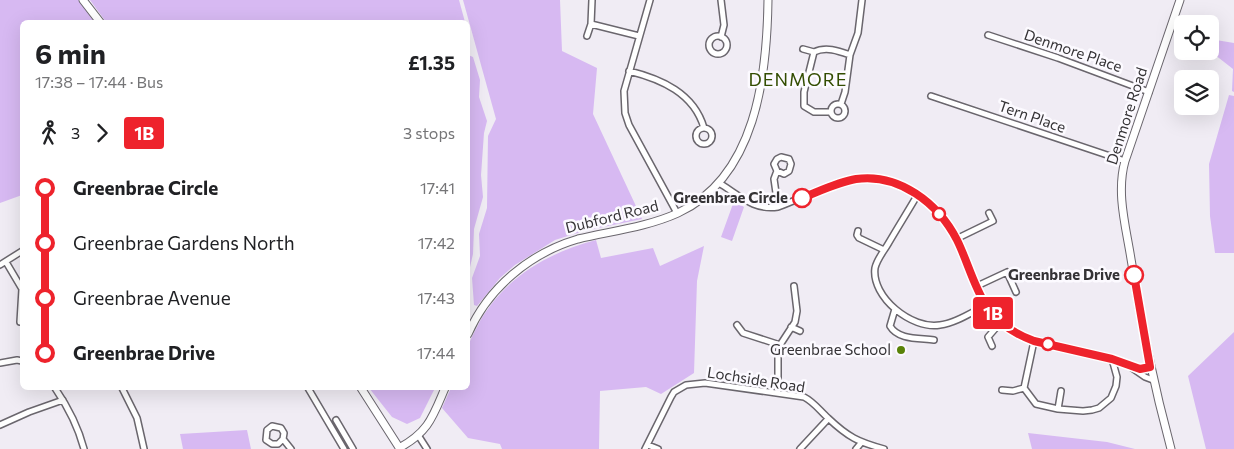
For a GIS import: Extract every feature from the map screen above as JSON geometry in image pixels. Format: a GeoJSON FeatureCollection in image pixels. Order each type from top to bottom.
{"type":"FeatureCollection","features":[{"type":"Feature","properties":{"kind":"street"},"geometry":{"type":"LineString","coordinates":[[84,0],[99,20]]}},
{"type":"Feature","properties":{"kind":"street"},"geometry":{"type":"LineString","coordinates":[[587,36],[591,24],[592,0]]}},
{"type":"Feature","properties":{"kind":"street"},"geometry":{"type":"LineString","coordinates":[[650,0],[624,91],[625,114],[629,125],[677,213]]}},
{"type":"Feature","properties":{"kind":"street"},"geometry":{"type":"LineString","coordinates":[[721,0],[724,25],[721,36]]}},
{"type":"Feature","properties":{"kind":"street","name":"Dubford Road"},"geometry":{"type":"LineString","coordinates":[[470,330],[478,315],[495,292],[514,273],[538,256],[565,243],[645,224],[677,213],[703,198],[720,183],[735,162],[750,126],[764,68],[768,0]]}},
{"type":"Feature","properties":{"kind":"street"},"geometry":{"type":"LineString","coordinates":[[841,104],[845,92],[850,55],[858,33],[862,0]]}},
{"type":"Feature","properties":{"kind":"street","name":"Denmore Road"},"geometry":{"type":"LineString","coordinates":[[1171,449],[1150,367],[1122,200],[1121,181],[1125,161],[1180,0]]}},
{"type":"Feature","properties":{"kind":"street"},"geometry":{"type":"LineString","coordinates":[[591,24],[640,36]]}},
{"type":"Feature","properties":{"kind":"street","name":"Denmore Place"},"geometry":{"type":"LineString","coordinates":[[988,35],[1058,58],[1149,92]]}},
{"type":"Feature","properties":{"kind":"street"},"geometry":{"type":"LineString","coordinates":[[803,49],[814,52],[826,49],[838,50],[850,55]]}},
{"type":"Feature","properties":{"kind":"street"},"geometry":{"type":"LineString","coordinates":[[814,52],[803,102],[808,109],[814,112],[831,112]]}},
{"type":"Feature","properties":{"kind":"street"},"geometry":{"type":"LineString","coordinates":[[629,71],[659,80],[676,90],[701,117],[704,128]]}},
{"type":"Feature","properties":{"kind":"street","name":"Tern Place"},"geometry":{"type":"LineString","coordinates":[[931,96],[1125,161]]}},
{"type":"Feature","properties":{"kind":"street"},"geometry":{"type":"LineString","coordinates":[[831,112],[835,117],[843,116],[845,110],[841,104]]}},
{"type":"Feature","properties":{"kind":"street"},"geometry":{"type":"LineString","coordinates":[[831,112],[833,106],[841,104]]}},
{"type":"Feature","properties":{"kind":"street"},"geometry":{"type":"LineString","coordinates":[[777,172],[774,179],[778,207]]}},
{"type":"Feature","properties":{"kind":"street"},"geometry":{"type":"LineString","coordinates":[[720,183],[750,203],[766,209],[778,207],[841,183],[857,179],[876,179],[903,186],[918,194],[946,222],[956,238],[986,305],[1001,322],[1021,337],[1112,359],[1140,369],[1150,367]]}},
{"type":"Feature","properties":{"kind":"street"},"geometry":{"type":"LineString","coordinates":[[918,194],[876,264],[876,280],[884,295],[894,308],[908,318],[938,326],[986,305]]}},
{"type":"Feature","properties":{"kind":"street"},"geometry":{"type":"LineString","coordinates":[[956,238],[993,222],[988,213]]}},
{"type":"Feature","properties":{"kind":"street"},"geometry":{"type":"LineString","coordinates":[[858,231],[857,235],[859,238],[884,250]]}},
{"type":"Feature","properties":{"kind":"street"},"geometry":{"type":"LineString","coordinates":[[0,265],[20,252]]}},
{"type":"Feature","properties":{"kind":"street"},"geometry":{"type":"LineString","coordinates":[[6,262],[20,286]]}},
{"type":"Feature","properties":{"kind":"street"},"geometry":{"type":"LineString","coordinates":[[977,286],[1007,272],[1016,292]]}},
{"type":"Feature","properties":{"kind":"street"},"geometry":{"type":"LineString","coordinates":[[778,393],[778,355],[780,345],[792,327],[798,311],[794,286]]}},
{"type":"Feature","properties":{"kind":"street"},"geometry":{"type":"LineString","coordinates":[[894,308],[890,326],[896,333],[934,340]]}},
{"type":"Feature","properties":{"kind":"street"},"geometry":{"type":"LineString","coordinates":[[992,346],[988,337],[1001,322]]}},
{"type":"Feature","properties":{"kind":"street"},"geometry":{"type":"LineString","coordinates":[[734,335],[739,327],[743,334],[780,345]]}},
{"type":"Feature","properties":{"kind":"street"},"geometry":{"type":"LineString","coordinates":[[792,327],[800,331]]}},
{"type":"Feature","properties":{"kind":"street"},"geometry":{"type":"LineString","coordinates":[[1034,341],[1024,388],[1036,404],[1058,409],[1083,411],[1099,408],[1111,398],[1116,386],[1117,377],[1112,359]]}},
{"type":"Feature","properties":{"kind":"street"},"geometry":{"type":"LineString","coordinates":[[0,363],[20,361]]}},
{"type":"Feature","properties":{"kind":"street"},"geometry":{"type":"LineString","coordinates":[[1128,365],[1145,377],[1153,380]]}},
{"type":"Feature","properties":{"kind":"street","name":"Lochside Road"},"geometry":{"type":"LineString","coordinates":[[647,447],[674,392],[686,385],[705,383],[804,397],[809,399],[828,419],[851,437],[861,443],[884,449]]}},
{"type":"Feature","properties":{"kind":"street"},"geometry":{"type":"LineString","coordinates":[[1002,390],[1014,391],[1024,388]]}},
{"type":"Feature","properties":{"kind":"street"},"geometry":{"type":"LineString","coordinates":[[56,390],[80,434],[84,449]]}},
{"type":"Feature","properties":{"kind":"street"},"geometry":{"type":"LineString","coordinates":[[123,390],[137,418],[144,449]]}},
{"type":"Feature","properties":{"kind":"street"},"geometry":{"type":"LineString","coordinates":[[309,390],[344,449]]}},
{"type":"Feature","properties":{"kind":"street"},"geometry":{"type":"LineString","coordinates":[[362,390],[400,448],[418,436],[426,427],[432,419],[444,390]]}},
{"type":"Feature","properties":{"kind":"street"},"geometry":{"type":"LineString","coordinates":[[1058,409],[1061,391]]}},
{"type":"Feature","properties":{"kind":"street"},"geometry":{"type":"LineString","coordinates":[[0,425],[63,400]]}},
{"type":"Feature","properties":{"kind":"street"},"geometry":{"type":"LineString","coordinates":[[800,449],[828,419]]}},
{"type":"Feature","properties":{"kind":"street"},"geometry":{"type":"LineString","coordinates":[[336,420],[353,449]]}},
{"type":"Feature","properties":{"kind":"street"},"geometry":{"type":"LineString","coordinates":[[418,436],[427,449]]}},
{"type":"Feature","properties":{"kind":"street"},"geometry":{"type":"LineString","coordinates":[[283,439],[291,449]]}},
{"type":"Feature","properties":{"kind":"street"},"geometry":{"type":"LineString","coordinates":[[856,449],[861,443]]}},
{"type":"Feature","properties":{"kind":"street"},"geometry":{"type":"LineString","coordinates":[[647,447],[658,449]]}},
{"type":"Feature","properties":{"kind":"shaded area"},"geometry":{"type":"Polygon","coordinates":[[[0,0],[79,0],[94,20],[20,20],[20,196],[0,203],[0,0]]]}},
{"type":"Feature","properties":{"kind":"shaded area"},"geometry":{"type":"Polygon","coordinates":[[[90,0],[459,0],[464,20],[105,20],[90,0]]]}},
{"type":"Feature","properties":{"kind":"shaded area"},"geometry":{"type":"Polygon","coordinates":[[[463,0],[560,0],[562,51],[597,68],[593,114],[642,219],[584,231],[555,240],[515,265],[500,278],[477,306],[474,305],[472,278],[480,256],[479,234],[487,208],[488,136],[496,119],[463,0]]]}},
{"type":"Feature","properties":{"kind":"shaded area"},"geometry":{"type":"Polygon","coordinates":[[[1219,40],[1234,43],[1234,92],[1232,91],[1233,69],[1219,58],[1219,40]]]}},
{"type":"Feature","properties":{"kind":"shaded area"},"geometry":{"type":"Polygon","coordinates":[[[470,56],[473,57],[480,80],[479,97],[487,121],[484,133],[481,175],[483,197],[474,229],[473,254],[470,267],[470,56]]]}},
{"type":"Feature","properties":{"kind":"shaded area"},"geometry":{"type":"Polygon","coordinates":[[[1229,95],[1234,96],[1234,253],[1215,253],[1210,216],[1209,164],[1229,95]]]}},
{"type":"Feature","properties":{"kind":"shaded area"},"geometry":{"type":"Polygon","coordinates":[[[734,201],[744,207],[732,241],[721,237],[734,201]]]}},
{"type":"Feature","properties":{"kind":"shaded area"},"geometry":{"type":"Polygon","coordinates":[[[596,240],[601,258],[653,248],[660,266],[704,246],[697,281],[694,373],[661,394],[646,387],[600,391],[599,449],[502,449],[500,444],[468,438],[442,408],[450,390],[470,390],[470,342],[480,321],[490,305],[515,279],[545,260],[578,245],[596,240]]]}},
{"type":"Feature","properties":{"kind":"shaded area"},"geometry":{"type":"Polygon","coordinates":[[[1234,332],[1234,449],[1206,449],[1188,376],[1234,332]]]}},
{"type":"Feature","properties":{"kind":"shaded area"},"geometry":{"type":"Polygon","coordinates":[[[371,390],[434,390],[420,418],[407,424],[392,417],[371,390]]]}},
{"type":"Feature","properties":{"kind":"shaded area"},"geometry":{"type":"Polygon","coordinates":[[[247,430],[251,449],[183,449],[180,434],[247,430]]]}},
{"type":"Feature","properties":{"kind":"shaded area"},"geometry":{"type":"Polygon","coordinates":[[[1028,433],[1107,442],[1135,449],[1032,449],[1028,433]]]}},
{"type":"Feature","properties":{"kind":"bus line","name":"1B"},"geometry":{"type":"LineString","coordinates":[[802,198],[857,179],[876,179],[903,186],[918,194],[946,222],[956,238],[986,305],[1010,329],[1021,337],[1034,341],[1082,351],[1143,369],[1150,367],[1134,275]]}},
{"type":"Feature","properties":{"kind":"place","name":"Greenbrae Circle"},"geometry":{"type":"Point","coordinates":[802,198]}},
{"type":"Feature","properties":{"kind":"place","name":"Greenbrae Drive"},"geometry":{"type":"Point","coordinates":[1134,275]}},
{"type":"Feature","properties":{"kind":"place","name":"Greenbrae School"},"geometry":{"type":"Point","coordinates":[901,350]}},
{"type":"Feature","properties":{"kind":"district","name":"DENMORE"},"geometry":{"type":"Point","coordinates":[798,80]}}]}
